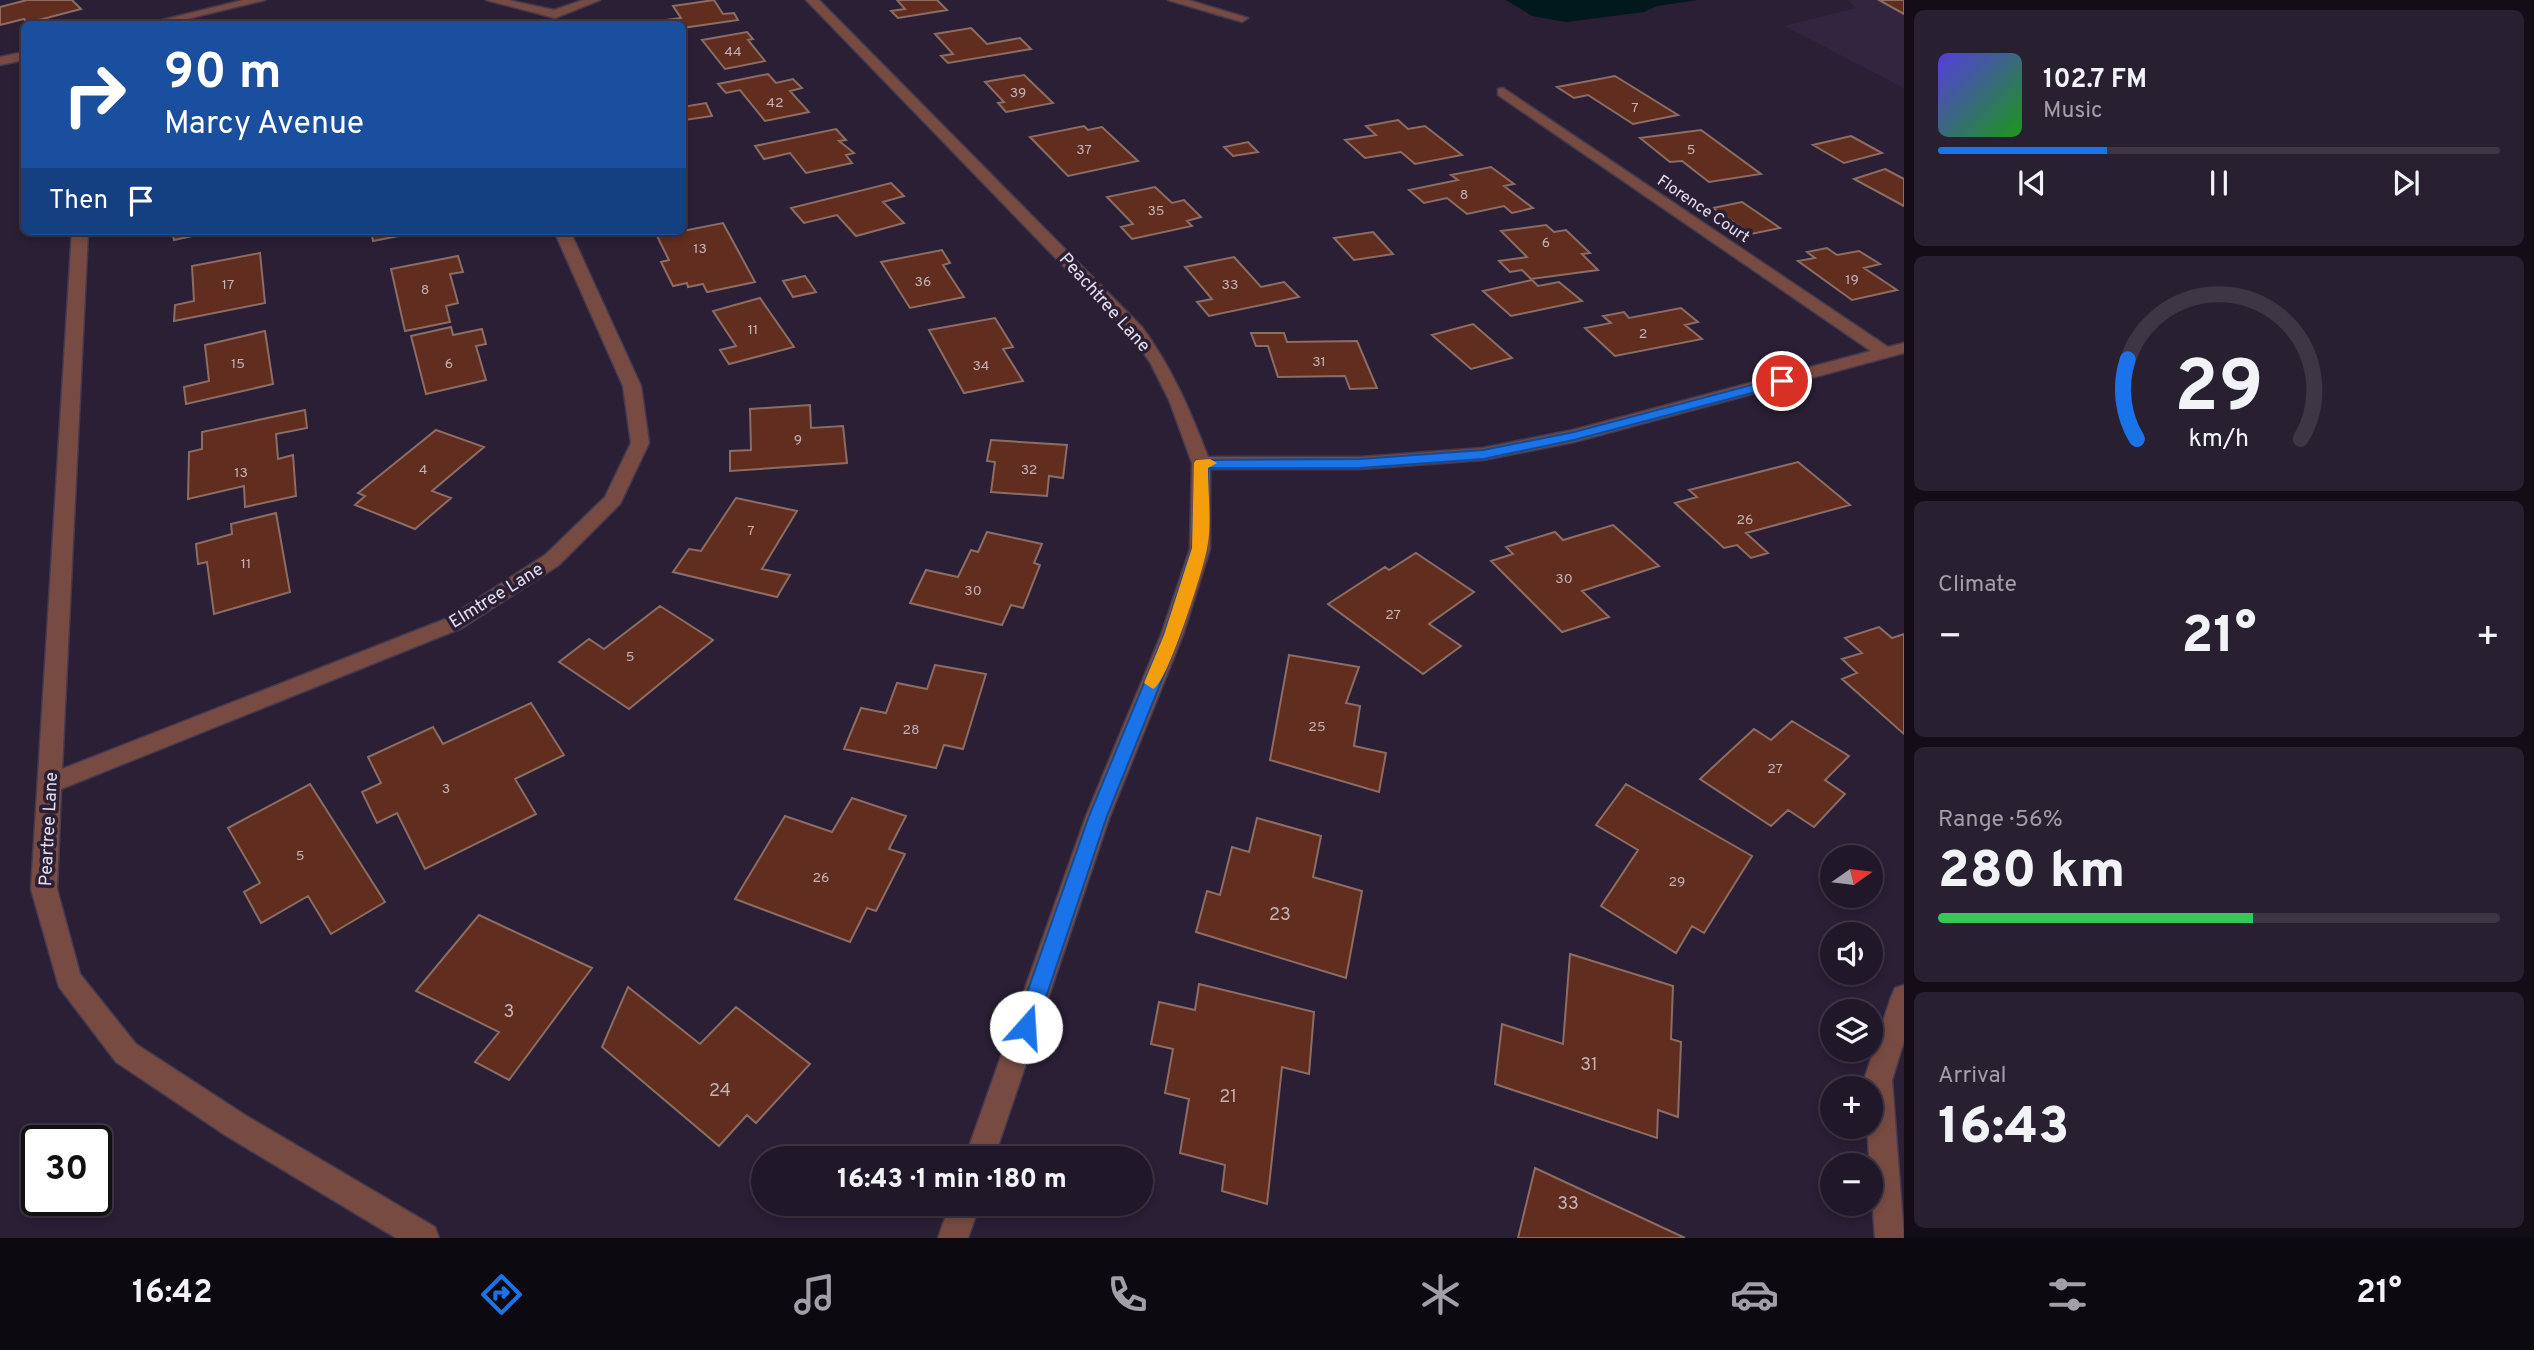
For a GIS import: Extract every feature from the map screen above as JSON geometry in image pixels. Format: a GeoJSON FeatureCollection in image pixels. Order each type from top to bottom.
{"type":"FeatureCollection","features":[{"type":"Feature","properties":{"kind":"street"},"geometry":{"type":"LineString","coordinates":[[165,21],[259,0]]}},
{"type":"Feature","properties":{"kind":"street"},"geometry":{"type":"LineString","coordinates":[[492,0],[555,14]]}},
{"type":"Feature","properties":{"kind":"street"},"geometry":{"type":"LineString","coordinates":[[547,21],[555,14],[594,0]]}},
{"type":"Feature","properties":{"kind":"street","name":"Peachtree Lane"},"geometry":{"type":"LineString","coordinates":[[812,0],[1136,331],[1158,361],[1178,400],[1201,463],[1200,548],[1180,610],[1098,816],[984,1146]]}},
{"type":"Feature","properties":{"kind":"street"},"geometry":{"type":"LineString","coordinates":[[1174,0],[1242,18]]}},
{"type":"Feature","properties":{"kind":"street"},"geometry":{"type":"LineString","coordinates":[[0,61],[21,57]]}},
{"type":"Feature","properties":{"kind":"street","name":"Florence Court"},"geometry":{"type":"LineString","coordinates":[[1503,92],[1885,353]]}},
{"type":"Feature","properties":{"kind":"street","name":"Peartree Lane"},"geometry":{"type":"LineString","coordinates":[[80,235],[44,889],[68,979],[126,1053],[235,1125],[424,1238]]}},
{"type":"Feature","properties":{"kind":"street","name":"Elmtree Lane"},"geometry":{"type":"LineString","coordinates":[[50,784],[456,622],[552,560],[613,500],[640,443],[632,386],[564,235]]}},
{"type":"Feature","properties":{"kind":"street"},"geometry":{"type":"LineString","coordinates":[[1201,463],[1360,463],[1483,454],[1574,436],[1904,348]]}},
{"type":"Feature","properties":{"kind":"street"},"geometry":{"type":"LineString","coordinates":[[1890,1238],[1878,1080],[1904,997]]}},
{"type":"Feature","properties":{"kind":"street"},"geometry":{"type":"LineString","coordinates":[[953,1238],[961,1216]]}},
{"type":"Feature","properties":{"kind":"shaded area"},"geometry":{"type":"Polygon","coordinates":[[[1847,0],[1904,0],[1904,88],[1784,26],[1856,8],[1847,0]]]}},
{"type":"Feature","properties":{"kind":"water"},"geometry":{"type":"Polygon","coordinates":[[[1506,0],[1698,0],[1657,6],[1644,12],[1566,22],[1532,16],[1506,0]]]}},
{"type":"Feature","properties":{"kind":"building"},"geometry":{"type":"Polygon","coordinates":[[[27,0],[72,0],[81,9],[35,21],[24,19],[0,25],[0,7],[27,0]]]}},
{"type":"Feature","properties":{"kind":"building"},"geometry":{"type":"Polygon","coordinates":[[[714,0],[723,14],[734,13],[738,20],[686,27],[686,21],[666,21],[681,18],[673,6],[714,0]]]}},
{"type":"Feature","properties":{"kind":"building"},"geometry":{"type":"Polygon","coordinates":[[[897,0],[937,0],[947,10],[898,18],[891,11],[905,9],[897,0]]]}},
{"type":"Feature","properties":{"kind":"building"},"geometry":{"type":"Polygon","coordinates":[[[1879,0],[1904,0],[1904,14],[1879,0]]]}},
{"type":"Feature","properties":{"kind":"building"},"geometry":{"type":"Polygon","coordinates":[[[971,28],[987,44],[1020,38],[1031,49],[948,63],[941,56],[953,54],[935,34],[971,28]]]}},
{"type":"Feature","properties":{"kind":"building"},"geometry":{"type":"Polygon","coordinates":[[[747,32],[753,39],[748,40],[765,61],[725,69],[702,40],[747,32]]]}},
{"type":"Feature","properties":{"kind":"building"},"geometry":{"type":"Polygon","coordinates":[[[768,74],[776,83],[793,79],[802,88],[790,91],[809,112],[765,121],[740,90],[726,93],[718,84],[768,74]]]}},
{"type":"Feature","properties":{"kind":"building"},"geometry":{"type":"Polygon","coordinates":[[[1024,75],[1053,103],[1006,112],[998,103],[1004,102],[985,82],[1024,75]]]}},
{"type":"Feature","properties":{"kind":"building"},"geometry":{"type":"Polygon","coordinates":[[[1615,76],[1678,115],[1633,124],[1588,95],[1574,98],[1557,87],[1615,76]]]}},
{"type":"Feature","properties":{"kind":"building"},"geometry":{"type":"Polygon","coordinates":[[[706,103],[712,116],[686,120],[686,106],[706,103]]]}},
{"type":"Feature","properties":{"kind":"building"},"geometry":{"type":"Polygon","coordinates":[[[1398,120],[1408,129],[1425,126],[1462,155],[1415,164],[1401,152],[1365,158],[1345,140],[1376,135],[1366,126],[1398,120]]]}},
{"type":"Feature","properties":{"kind":"building"},"geometry":{"type":"Polygon","coordinates":[[[1084,126],[1088,130],[1102,127],[1138,161],[1068,176],[1030,137],[1084,126]]]}},
{"type":"Feature","properties":{"kind":"building"},"geometry":{"type":"Polygon","coordinates":[[[836,129],[846,140],[839,141],[854,153],[846,155],[852,163],[806,173],[790,153],[764,159],[755,146],[836,129]]]}},
{"type":"Feature","properties":{"kind":"building"},"geometry":{"type":"Polygon","coordinates":[[[1701,130],[1761,174],[1709,182],[1682,161],[1670,162],[1640,138],[1701,130]]]}},
{"type":"Feature","properties":{"kind":"building"},"geometry":{"type":"Polygon","coordinates":[[[1851,136],[1882,153],[1844,163],[1813,145],[1851,136]]]}},
{"type":"Feature","properties":{"kind":"building"},"geometry":{"type":"Polygon","coordinates":[[[1248,142],[1258,152],[1233,156],[1224,147],[1248,142]]]}},
{"type":"Feature","properties":{"kind":"building"},"geometry":{"type":"Polygon","coordinates":[[[1491,167],[1514,184],[1504,186],[1533,208],[1512,213],[1504,206],[1467,214],[1447,198],[1424,203],[1409,190],[1458,180],[1451,175],[1491,167]]]}},
{"type":"Feature","properties":{"kind":"building"},"geometry":{"type":"Polygon","coordinates":[[[1885,169],[1904,179],[1904,206],[1854,179],[1885,169]]]}},
{"type":"Feature","properties":{"kind":"building"},"geometry":{"type":"Polygon","coordinates":[[[891,183],[904,196],[883,202],[904,223],[856,236],[837,215],[804,223],[791,208],[891,183]]]}},
{"type":"Feature","properties":{"kind":"building"},"geometry":{"type":"Polygon","coordinates":[[[1155,187],[1172,203],[1184,200],[1201,217],[1187,221],[1192,226],[1132,239],[1121,227],[1133,224],[1107,197],[1155,187]]]}},
{"type":"Feature","properties":{"kind":"building"},"geometry":{"type":"Polygon","coordinates":[[[1742,202],[1780,228],[1751,234],[1713,208],[1742,202]]]}},
{"type":"Feature","properties":{"kind":"building"},"geometry":{"type":"Polygon","coordinates":[[[723,223],[755,282],[707,292],[703,284],[673,286],[661,262],[669,260],[657,236],[686,235],[686,230],[723,223]]]}},
{"type":"Feature","properties":{"kind":"building"},"geometry":{"type":"Polygon","coordinates":[[[1546,225],[1554,232],[1566,230],[1590,253],[1582,254],[1598,270],[1531,279],[1522,270],[1510,272],[1499,261],[1527,257],[1501,231],[1546,225]]]}},
{"type":"Feature","properties":{"kind":"building"},"geometry":{"type":"Polygon","coordinates":[[[1373,232],[1393,254],[1354,260],[1334,238],[1373,232]]]}},
{"type":"Feature","properties":{"kind":"building"},"geometry":{"type":"Polygon","coordinates":[[[173,235],[197,235],[174,240],[173,235]]]}},
{"type":"Feature","properties":{"kind":"building"},"geometry":{"type":"Polygon","coordinates":[[[372,235],[404,235],[373,241],[372,235]]]}},
{"type":"Feature","properties":{"kind":"building"},"geometry":{"type":"Polygon","coordinates":[[[1827,248],[1837,255],[1859,251],[1880,264],[1864,268],[1897,290],[1852,300],[1798,261],[1815,258],[1807,252],[1827,248]]]}},
{"type":"Feature","properties":{"kind":"building"},"geometry":{"type":"Polygon","coordinates":[[[942,250],[950,263],[943,265],[964,297],[910,308],[881,262],[942,250]]]}},
{"type":"Feature","properties":{"kind":"building"},"geometry":{"type":"Polygon","coordinates":[[[260,253],[265,303],[174,321],[175,305],[194,301],[192,266],[260,253]]]}},
{"type":"Feature","properties":{"kind":"building"},"geometry":{"type":"Polygon","coordinates":[[[458,256],[463,272],[450,274],[458,303],[446,306],[450,322],[405,331],[391,269],[458,256]]]}},
{"type":"Feature","properties":{"kind":"building"},"geometry":{"type":"Polygon","coordinates":[[[1234,257],[1261,287],[1284,282],[1299,297],[1209,316],[1197,302],[1212,299],[1185,267],[1234,257]]]}},
{"type":"Feature","properties":{"kind":"building"},"geometry":{"type":"Polygon","coordinates":[[[805,276],[816,292],[793,297],[783,281],[805,276]]]}},
{"type":"Feature","properties":{"kind":"building"},"geometry":{"type":"Polygon","coordinates":[[[1532,280],[1538,286],[1559,282],[1582,301],[1511,316],[1483,291],[1532,280]]]}},
{"type":"Feature","properties":{"kind":"building"},"geometry":{"type":"Polygon","coordinates":[[[760,298],[794,347],[729,364],[720,350],[736,346],[713,311],[760,298]]]}},
{"type":"Feature","properties":{"kind":"building"},"geometry":{"type":"Polygon","coordinates":[[[1681,308],[1698,322],[1685,325],[1702,339],[1615,356],[1585,328],[1611,323],[1603,316],[1624,312],[1629,318],[1681,308]]]}},
{"type":"Feature","properties":{"kind":"building"},"geometry":{"type":"Polygon","coordinates":[[[995,318],[1013,347],[1003,349],[1023,381],[964,393],[929,330],[995,318]]]}},
{"type":"Feature","properties":{"kind":"building"},"geometry":{"type":"Polygon","coordinates":[[[1473,324],[1512,358],[1471,369],[1432,335],[1473,324]]]}},
{"type":"Feature","properties":{"kind":"building"},"geometry":{"type":"Polygon","coordinates":[[[451,327],[453,335],[482,329],[486,344],[476,346],[486,380],[426,394],[411,336],[451,327]]]}},
{"type":"Feature","properties":{"kind":"building"},"geometry":{"type":"Polygon","coordinates":[[[265,331],[273,384],[186,404],[184,387],[209,381],[205,345],[265,331]]]}},
{"type":"Feature","properties":{"kind":"building"},"geometry":{"type":"Polygon","coordinates":[[[1251,333],[1284,333],[1287,342],[1357,341],[1377,388],[1350,389],[1345,376],[1278,377],[1268,346],[1256,346],[1251,333]]]}},
{"type":"Feature","properties":{"kind":"building"},"geometry":{"type":"Polygon","coordinates":[[[810,405],[811,428],[843,426],[847,463],[730,471],[730,451],[751,450],[750,409],[810,405]]]}},
{"type":"Feature","properties":{"kind":"building"},"geometry":{"type":"Polygon","coordinates":[[[305,410],[307,428],[276,434],[278,459],[293,455],[296,496],[245,507],[244,486],[188,499],[189,452],[202,449],[202,432],[305,410]]]}},
{"type":"Feature","properties":{"kind":"building"},"geometry":{"type":"Polygon","coordinates":[[[436,430],[484,447],[432,491],[451,498],[415,529],[355,505],[365,496],[358,493],[436,430]]]}},
{"type":"Feature","properties":{"kind":"building"},"geometry":{"type":"Polygon","coordinates":[[[991,440],[1067,445],[1063,478],[1049,476],[1047,496],[991,492],[995,462],[987,461],[991,440]]]}},
{"type":"Feature","properties":{"kind":"building"},"geometry":{"type":"Polygon","coordinates":[[[1798,462],[1850,505],[1746,533],[1768,553],[1751,558],[1737,545],[1724,548],[1675,503],[1697,497],[1689,490],[1798,462]]]}},
{"type":"Feature","properties":{"kind":"building"},"geometry":{"type":"Polygon","coordinates":[[[736,498],[797,511],[762,569],[790,575],[777,597],[673,572],[689,549],[701,551],[736,498]]]}},
{"type":"Feature","properties":{"kind":"building"},"geometry":{"type":"Polygon","coordinates":[[[276,513],[290,592],[214,614],[207,562],[198,564],[196,544],[232,534],[231,524],[276,513]]]}},
{"type":"Feature","properties":{"kind":"building"},"geometry":{"type":"Polygon","coordinates":[[[1613,525],[1659,566],[1582,591],[1609,617],[1562,632],[1491,561],[1513,554],[1506,547],[1555,532],[1563,540],[1613,525]]]}},
{"type":"Feature","properties":{"kind":"building"},"geometry":{"type":"Polygon","coordinates":[[[987,532],[1042,544],[1034,563],[1040,565],[1023,608],[1011,605],[1002,625],[910,603],[926,570],[958,577],[971,550],[978,552],[987,532]]]}},
{"type":"Feature","properties":{"kind":"building"},"geometry":{"type":"Polygon","coordinates":[[[1416,553],[1474,592],[1429,624],[1461,646],[1423,674],[1328,604],[1385,567],[1389,570],[1416,553]]]}},
{"type":"Feature","properties":{"kind":"building"},"geometry":{"type":"Polygon","coordinates":[[[660,606],[713,640],[629,709],[559,662],[589,639],[604,649],[660,606]]]}},
{"type":"Feature","properties":{"kind":"building"},"geometry":{"type":"Polygon","coordinates":[[[1879,627],[1892,638],[1904,634],[1904,734],[1842,679],[1857,673],[1842,659],[1862,653],[1845,638],[1879,627]]]}},
{"type":"Feature","properties":{"kind":"building"},"geometry":{"type":"Polygon","coordinates":[[[1289,655],[1359,667],[1346,703],[1360,706],[1354,746],[1386,753],[1379,792],[1270,760],[1289,655]]]}},
{"type":"Feature","properties":{"kind":"building"},"geometry":{"type":"Polygon","coordinates":[[[935,665],[986,674],[963,749],[944,745],[936,768],[844,749],[861,708],[886,713],[897,683],[927,689],[935,665]]]}},
{"type":"Feature","properties":{"kind":"building"},"geometry":{"type":"Polygon","coordinates":[[[531,703],[564,755],[515,779],[536,814],[425,869],[397,813],[377,823],[362,792],[381,783],[368,757],[433,727],[443,744],[531,703]]]}},
{"type":"Feature","properties":{"kind":"building"},"geometry":{"type":"Polygon","coordinates":[[[1792,721],[1849,756],[1825,780],[1845,794],[1814,827],[1788,810],[1771,826],[1700,779],[1754,729],[1771,740],[1792,721]]]}},
{"type":"Feature","properties":{"kind":"building"},"geometry":{"type":"Polygon","coordinates":[[[310,784],[385,902],[331,934],[308,896],[261,923],[244,892],[260,883],[228,828],[310,784]]]}},
{"type":"Feature","properties":{"kind":"building"},"geometry":{"type":"Polygon","coordinates":[[[1626,784],[1752,856],[1704,933],[1692,926],[1676,953],[1601,906],[1638,850],[1596,825],[1626,784]]]}},
{"type":"Feature","properties":{"kind":"building"},"geometry":{"type":"Polygon","coordinates":[[[852,798],[906,816],[889,849],[905,854],[876,911],[867,908],[850,942],[735,899],[785,816],[832,832],[852,798]]]}},
{"type":"Feature","properties":{"kind":"building"},"geometry":{"type":"Polygon","coordinates":[[[1257,818],[1321,836],[1313,877],[1362,891],[1346,978],[1196,932],[1207,891],[1220,895],[1232,847],[1249,852],[1257,818]]]}},
{"type":"Feature","properties":{"kind":"building"},"geometry":{"type":"Polygon","coordinates":[[[479,915],[592,968],[509,1080],[475,1062],[499,1032],[416,991],[479,915]]]}},
{"type":"Feature","properties":{"kind":"building"},"geometry":{"type":"Polygon","coordinates":[[[1570,954],[1673,986],[1671,1039],[1681,1042],[1678,1117],[1658,1110],[1657,1138],[1495,1084],[1502,1024],[1563,1044],[1570,954]]]}},
{"type":"Feature","properties":{"kind":"building"},"geometry":{"type":"Polygon","coordinates":[[[1199,984],[1314,1012],[1309,1074],[1282,1067],[1267,1204],[1222,1191],[1225,1165],[1180,1153],[1189,1099],[1165,1093],[1173,1049],[1151,1044],[1159,1002],[1195,1010],[1199,984]]]}},
{"type":"Feature","properties":{"kind":"building"},"geometry":{"type":"Polygon","coordinates":[[[628,987],[700,1044],[736,1007],[810,1064],[756,1123],[747,1115],[719,1146],[602,1047],[628,987]]]}},
{"type":"Feature","properties":{"kind":"building"},"geometry":{"type":"Polygon","coordinates":[[[1535,1168],[1685,1238],[1518,1238],[1535,1168]]]}},
{"type":"Feature","properties":{"kind":"slow traffic"},"geometry":{"type":"LineString","coordinates":[[1153,683],[1172,635],[1200,548],[1201,463],[1210,463]]}},
{"type":"Feature","properties":{"kind":"route"},"geometry":{"type":"LineString","coordinates":[[1026,1027],[1098,816],[1172,635],[1200,548],[1201,463],[1360,463],[1483,454],[1574,436],[1782,381]]}}]}
